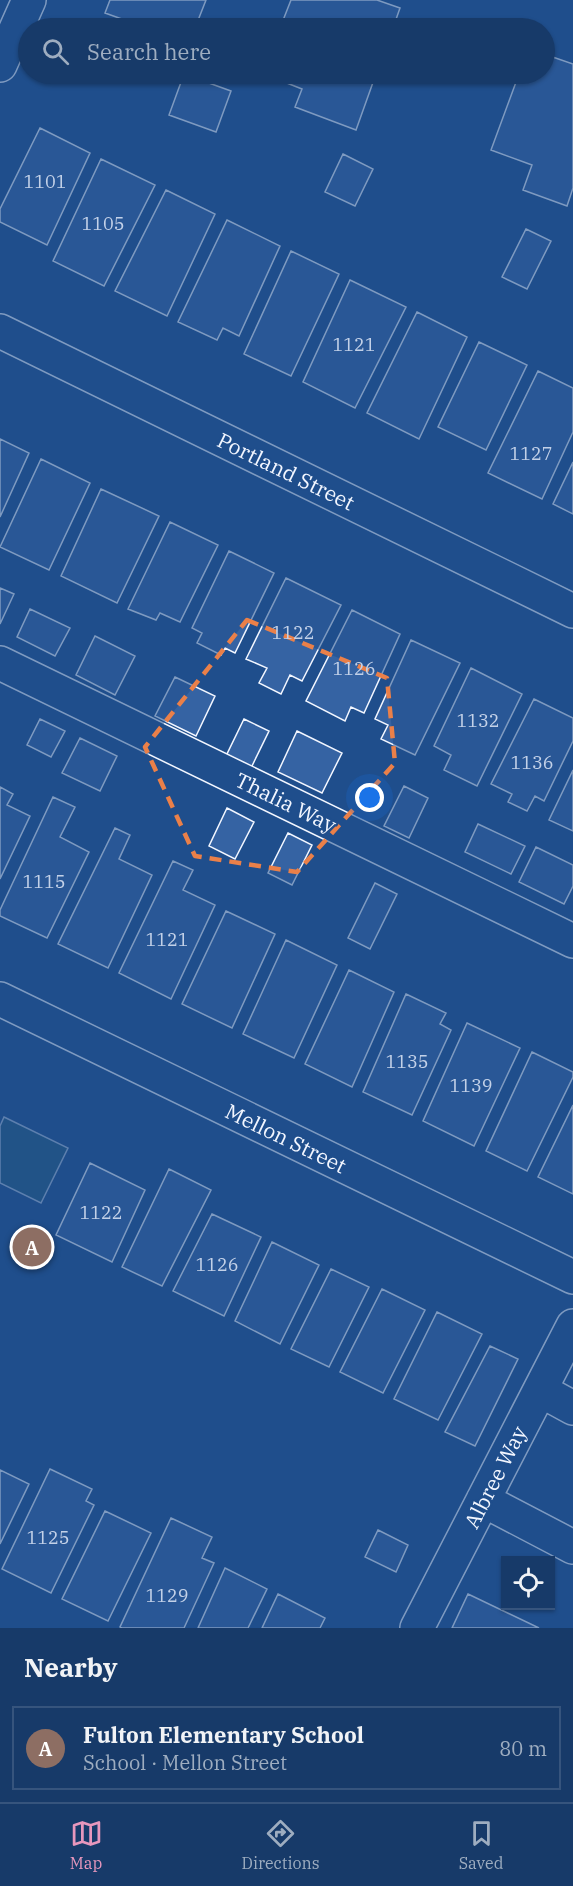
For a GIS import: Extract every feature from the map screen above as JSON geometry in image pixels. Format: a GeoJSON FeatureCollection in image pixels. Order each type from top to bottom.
{"type":"FeatureCollection","features":[{"type":"Feature","properties":{"kind":"street"},"geometry":{"type":"LineString","coordinates":[[21,18],[29,0]]}},
{"type":"Feature","properties":{"kind":"street"},"geometry":{"type":"LineString","coordinates":[[0,65],[18,25]]}},
{"type":"Feature","properties":{"kind":"street","name":"Portland Street"},"geometry":{"type":"LineString","coordinates":[[0,331],[573,611]]}},
{"type":"Feature","properties":{"kind":"street","name":"Thalia Way"},"geometry":{"type":"LineString","coordinates":[[0,663],[573,941]]}},
{"type":"Feature","properties":{"kind":"street","name":"Mellon Street"},"geometry":{"type":"LineString","coordinates":[[0,999],[573,1277]]}},
{"type":"Feature","properties":{"kind":"street","name":"Albree Way"},"geometry":{"type":"LineString","coordinates":[[417,1628],[573,1326]]}},
{"type":"Feature","properties":{"kind":"street"},"geometry":{"type":"LineString","coordinates":[[540,1390],[573,1408]]}},
{"type":"Feature","properties":{"kind":"street"},"geometry":{"type":"LineString","coordinates":[[483,1500],[573,1547]]}},
{"type":"Feature","properties":{"kind":"highlighted area"},"geometry":{"type":"Polygon","coordinates":[[[247,620],[387,678],[395,763],[297,872],[195,856],[145,747],[247,620]]]}},
{"type":"Feature","properties":{"kind":"shaded area"},"geometry":{"type":"Polygon","coordinates":[[[4,1117],[68,1148],[41,1203],[0,1183],[0,1126],[4,1117]]]}},
{"type":"Feature","properties":{"kind":"building"},"geometry":{"type":"Polygon","coordinates":[[[110,0],[206,0],[199,18],[119,18],[105,13],[110,0]]]}},
{"type":"Feature","properties":{"kind":"building"},"geometry":{"type":"Polygon","coordinates":[[[291,0],[377,0],[400,8],[396,18],[284,18],[291,0]]]}},
{"type":"Feature","properties":{"kind":"building"},"geometry":{"type":"Polygon","coordinates":[[[555,58],[573,64],[573,188],[567,206],[523,190],[532,165],[491,150],[515,84],[555,84],[555,58]]]}},
{"type":"Feature","properties":{"kind":"building"},"geometry":{"type":"Polygon","coordinates":[[[180,84],[212,84],[231,91],[216,132],[169,115],[180,84]]]}},
{"type":"Feature","properties":{"kind":"building"},"geometry":{"type":"Polygon","coordinates":[[[289,84],[372,84],[356,130],[295,107],[302,89],[289,84]]]}},
{"type":"Feature","properties":{"kind":"building"},"geometry":{"type":"Polygon","coordinates":[[[40,128],[90,153],[47,245],[0,222],[0,209],[40,128]]]}},
{"type":"Feature","properties":{"kind":"building"},"geometry":{"type":"Polygon","coordinates":[[[343,154],[373,169],[355,206],[325,192],[343,154]]]}},
{"type":"Feature","properties":{"kind":"building"},"geometry":{"type":"Polygon","coordinates":[[[101,159],[155,185],[104,286],[53,261],[101,159]]]}},
{"type":"Feature","properties":{"kind":"building"},"geometry":{"type":"Polygon","coordinates":[[[166,190],[215,214],[167,316],[115,291],[166,190]]]}},
{"type":"Feature","properties":{"kind":"building"},"geometry":{"type":"Polygon","coordinates":[[[227,220],[280,246],[239,336],[223,328],[217,340],[178,322],[227,220]]]}},
{"type":"Feature","properties":{"kind":"building"},"geometry":{"type":"Polygon","coordinates":[[[526,229],[551,241],[527,289],[502,277],[526,229]]]}},
{"type":"Feature","properties":{"kind":"building"},"geometry":{"type":"Polygon","coordinates":[[[291,251],[339,274],[291,376],[244,354],[291,251]]]}},
{"type":"Feature","properties":{"kind":"building"},"geometry":{"type":"Polygon","coordinates":[[[350,280],[406,307],[355,408],[303,382],[350,280]]]}},
{"type":"Feature","properties":{"kind":"building"},"geometry":{"type":"Polygon","coordinates":[[[417,312],[467,337],[419,439],[367,413],[417,312]]]}},
{"type":"Feature","properties":{"kind":"building"},"geometry":{"type":"Polygon","coordinates":[[[479,342],[527,365],[486,450],[438,427],[479,342]]]}},
{"type":"Feature","properties":{"kind":"building"},"geometry":{"type":"Polygon","coordinates":[[[538,371],[573,388],[573,432],[542,499],[488,473],[538,371]]]}},
{"type":"Feature","properties":{"kind":"building"},"geometry":{"type":"Polygon","coordinates":[[[0,439],[29,453],[0,517],[0,439]]]}},
{"type":"Feature","properties":{"kind":"building"},"geometry":{"type":"Polygon","coordinates":[[[41,459],[90,483],[49,570],[0,547],[41,459]]]}},
{"type":"Feature","properties":{"kind":"building"},"geometry":{"type":"Polygon","coordinates":[[[573,462],[573,514],[553,504],[573,462]]]}},
{"type":"Feature","properties":{"kind":"building"},"geometry":{"type":"Polygon","coordinates":[[[101,489],[159,516],[117,603],[61,576],[101,489]]]}},
{"type":"Feature","properties":{"kind":"building"},"geometry":{"type":"Polygon","coordinates":[[[170,522],[218,545],[180,622],[160,613],[156,620],[128,609],[170,522]]]}},
{"type":"Feature","properties":{"kind":"building"},"geometry":{"type":"Polygon","coordinates":[[[229,551],[274,573],[235,653],[225,648],[221,655],[197,643],[202,633],[192,628],[229,551]]]}},
{"type":"Feature","properties":{"kind":"building"},"geometry":{"type":"Polygon","coordinates":[[[286,578],[341,605],[302,681],[290,675],[281,694],[259,683],[267,668],[246,659],[286,578]]]}},
{"type":"Feature","properties":{"kind":"building"},"geometry":{"type":"Polygon","coordinates":[[[0,588],[14,594],[0,624],[0,588]]]}},
{"type":"Feature","properties":{"kind":"building"},"geometry":{"type":"Polygon","coordinates":[[[30,609],[70,628],[55,656],[17,637],[30,609]]]}},
{"type":"Feature","properties":{"kind":"building"},"geometry":{"type":"Polygon","coordinates":[[[352,610],[400,634],[364,713],[351,707],[345,721],[306,701],[352,610]]]}},
{"type":"Feature","properties":{"kind":"building"},"geometry":{"type":"Polygon","coordinates":[[[95,636],[135,656],[115,695],[76,675],[95,636]]]}},
{"type":"Feature","properties":{"kind":"building"},"geometry":{"type":"Polygon","coordinates":[[[411,640],[460,663],[415,755],[381,739],[388,725],[375,719],[411,640]]]}},
{"type":"Feature","properties":{"kind":"building"},"geometry":{"type":"Polygon","coordinates":[[[471,668],[522,694],[477,786],[444,770],[451,755],[434,746],[471,668]]]}},
{"type":"Feature","properties":{"kind":"building"},"geometry":{"type":"Polygon","coordinates":[[[175,677],[215,696],[196,736],[155,716],[175,677]]]}},
{"type":"Feature","properties":{"kind":"building"},"geometry":{"type":"Polygon","coordinates":[[[534,699],[573,718],[573,741],[544,801],[535,796],[527,811],[508,802],[512,794],[491,784],[534,699]]]}},
{"type":"Feature","properties":{"kind":"building"},"geometry":{"type":"Polygon","coordinates":[[[40,719],[65,731],[51,757],[27,745],[40,719]]]}},
{"type":"Feature","properties":{"kind":"building"},"geometry":{"type":"Polygon","coordinates":[[[244,719],[269,731],[251,768],[226,756],[244,719]]]}},
{"type":"Feature","properties":{"kind":"building"},"geometry":{"type":"Polygon","coordinates":[[[297,731],[342,753],[322,793],[278,772],[297,731]]]}},
{"type":"Feature","properties":{"kind":"building"},"geometry":{"type":"Polygon","coordinates":[[[80,738],[117,756],[100,791],[62,773],[80,738]]]}},
{"type":"Feature","properties":{"kind":"building"},"geometry":{"type":"Polygon","coordinates":[[[573,770],[573,831],[549,820],[573,770]]]}},
{"type":"Feature","properties":{"kind":"building"},"geometry":{"type":"Polygon","coordinates":[[[404,786],[428,798],[409,838],[384,826],[404,786]]]}},
{"type":"Feature","properties":{"kind":"building"},"geometry":{"type":"Polygon","coordinates":[[[0,787],[13,794],[7,805],[30,816],[0,879],[0,787]]]}},
{"type":"Feature","properties":{"kind":"building"},"geometry":{"type":"Polygon","coordinates":[[[53,797],[75,807],[60,837],[89,852],[47,938],[0,916],[0,910],[53,797]]]}},
{"type":"Feature","properties":{"kind":"building"},"geometry":{"type":"Polygon","coordinates":[[[227,808],[254,822],[235,859],[209,846],[227,808]]]}},
{"type":"Feature","properties":{"kind":"building"},"geometry":{"type":"Polygon","coordinates":[[[478,824],[525,846],[511,874],[465,852],[478,824]]]}},
{"type":"Feature","properties":{"kind":"building"},"geometry":{"type":"Polygon","coordinates":[[[115,828],[130,835],[119,859],[152,875],[108,968],[58,944],[115,828]]]}},
{"type":"Feature","properties":{"kind":"building"},"geometry":{"type":"Polygon","coordinates":[[[288,833],[312,845],[292,885],[268,873],[288,833]]]}},
{"type":"Feature","properties":{"kind":"building"},"geometry":{"type":"Polygon","coordinates":[[[536,847],[573,865],[573,886],[564,904],[519,882],[536,847]]]}},
{"type":"Feature","properties":{"kind":"building"},"geometry":{"type":"Polygon","coordinates":[[[173,861],[193,870],[183,890],[215,905],[171,999],[119,973],[173,861]]]}},
{"type":"Feature","properties":{"kind":"building"},"geometry":{"type":"Polygon","coordinates":[[[375,883],[397,894],[370,949],[348,938],[375,883]]]}},
{"type":"Feature","properties":{"kind":"building"},"geometry":{"type":"Polygon","coordinates":[[[226,911],[275,934],[232,1028],[182,1004],[226,911]]]}},
{"type":"Feature","properties":{"kind":"building"},"geometry":{"type":"Polygon","coordinates":[[[286,940],[337,965],[294,1058],[243,1034],[286,940]]]}},
{"type":"Feature","properties":{"kind":"building"},"geometry":{"type":"Polygon","coordinates":[[[349,970],[394,992],[352,1087],[305,1064],[349,970]]]}},
{"type":"Feature","properties":{"kind":"building"},"geometry":{"type":"Polygon","coordinates":[[[406,994],[446,1013],[440,1024],[451,1030],[412,1115],[363,1092],[406,994]]]}},
{"type":"Feature","properties":{"kind":"building"},"geometry":{"type":"Polygon","coordinates":[[[467,1023],[520,1048],[474,1146],[423,1121],[467,1023]]]}},
{"type":"Feature","properties":{"kind":"building"},"geometry":{"type":"Polygon","coordinates":[[[532,1052],[573,1072],[573,1077],[527,1171],[486,1151],[532,1052]]]}},
{"type":"Feature","properties":{"kind":"building"},"geometry":{"type":"Polygon","coordinates":[[[573,1105],[573,1194],[538,1177],[573,1105]]]}},
{"type":"Feature","properties":{"kind":"building"},"geometry":{"type":"Polygon","coordinates":[[[90,1163],[145,1190],[112,1262],[56,1235],[90,1163]]]}},
{"type":"Feature","properties":{"kind":"building"},"geometry":{"type":"Polygon","coordinates":[[[169,1169],[211,1190],[162,1286],[122,1267],[169,1169]]]}},
{"type":"Feature","properties":{"kind":"building"},"geometry":{"type":"Polygon","coordinates":[[[212,1214],[261,1237],[224,1316],[173,1291],[212,1214]]]}},
{"type":"Feature","properties":{"kind":"building"},"geometry":{"type":"Polygon","coordinates":[[[272,1242],[319,1265],[280,1344],[235,1321],[272,1242]]]}},
{"type":"Feature","properties":{"kind":"building"},"geometry":{"type":"Polygon","coordinates":[[[331,1269],[369,1287],[329,1367],[291,1349],[331,1269]]]}},
{"type":"Feature","properties":{"kind":"building"},"geometry":{"type":"Polygon","coordinates":[[[382,1289],[425,1310],[383,1393],[340,1372],[382,1289]]]}},
{"type":"Feature","properties":{"kind":"building"},"geometry":{"type":"Polygon","coordinates":[[[437,1312],[482,1334],[438,1420],[394,1399],[437,1312]]]}},
{"type":"Feature","properties":{"kind":"building"},"geometry":{"type":"Polygon","coordinates":[[[490,1346],[518,1359],[475,1446],[445,1432],[490,1346]]]}},
{"type":"Feature","properties":{"kind":"building"},"geometry":{"type":"Polygon","coordinates":[[[50,1469],[92,1489],[86,1501],[94,1505],[51,1593],[2,1569],[50,1469]]]}},
{"type":"Feature","properties":{"kind":"building"},"geometry":{"type":"Polygon","coordinates":[[[0,1470],[29,1484],[0,1544],[0,1470]]]}},
{"type":"Feature","properties":{"kind":"building"},"geometry":{"type":"Polygon","coordinates":[[[105,1511],[151,1533],[108,1621],[62,1599],[105,1511]]]}},
{"type":"Feature","properties":{"kind":"building"},"geometry":{"type":"Polygon","coordinates":[[[171,1518],[212,1537],[202,1558],[214,1563],[184,1628],[122,1628],[120,1627],[171,1518]]]}},
{"type":"Feature","properties":{"kind":"building"},"geometry":{"type":"Polygon","coordinates":[[[378,1530],[408,1545],[396,1572],[365,1557],[378,1530]]]}},
{"type":"Feature","properties":{"kind":"building"},"geometry":{"type":"Polygon","coordinates":[[[225,1568],[267,1589],[248,1628],[198,1628],[225,1568]]]}},
{"type":"Feature","properties":{"kind":"building"},"geometry":{"type":"Polygon","coordinates":[[[278,1594],[325,1618],[320,1628],[262,1628],[278,1594]]]}},
{"type":"Feature","properties":{"kind":"building"},"geometry":{"type":"Polygon","coordinates":[[[468,1594],[539,1628],[452,1628],[468,1594]]]}},
{"type":"Feature","properties":{"kind":"place","name":"Fulton Elementary School"},"geometry":{"type":"Point","coordinates":[32,1247]}}]}
